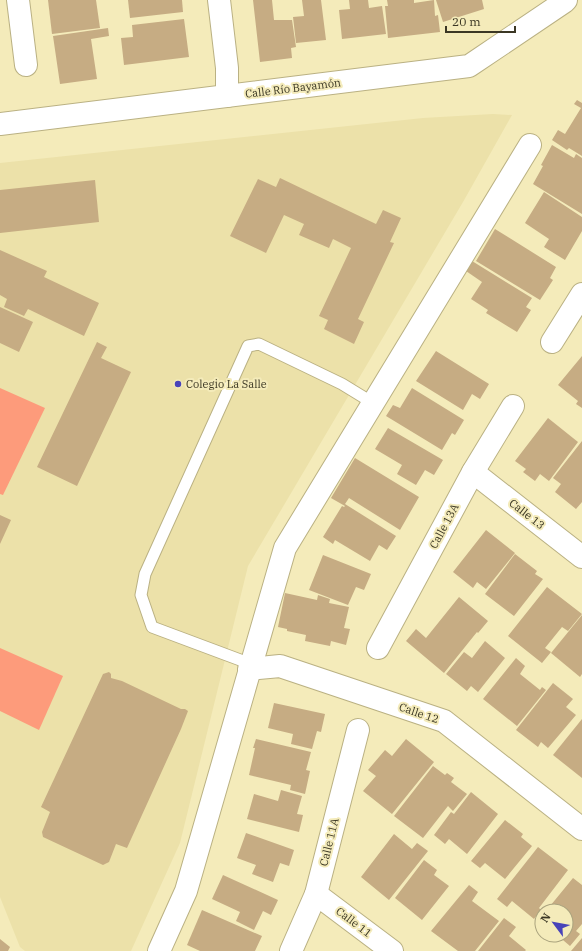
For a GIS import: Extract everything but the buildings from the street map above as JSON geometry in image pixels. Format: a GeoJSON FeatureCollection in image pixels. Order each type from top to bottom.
{"type":"FeatureCollection","features":[{"type":"Feature","properties":{"kind":"street"},"geometry":{"type":"LineString","coordinates":[[18,0],[26,65]]}},
{"type":"Feature","properties":{"kind":"street"},"geometry":{"type":"LineString","coordinates":[[219,0],[227,68],[227,96]]}},
{"type":"Feature","properties":{"kind":"street","name":"Calle Río Bayamón"},"geometry":{"type":"LineString","coordinates":[[0,124],[469,66],[566,0]]}},
{"type":"Feature","properties":{"kind":"street"},"geometry":{"type":"LineString","coordinates":[[159,951],[186,891],[285,548],[530,145]]}},
{"type":"Feature","properties":{"kind":"street"},"geometry":{"type":"LineString","coordinates":[[552,342],[582,294]]}},
{"type":"Feature","properties":{"kind":"street","name":"Calle 13A"},"geometry":{"type":"LineString","coordinates":[[378,648],[473,472],[513,406]]}},
{"type":"Feature","properties":{"kind":"street","name":"Calle 13"},"geometry":{"type":"LineString","coordinates":[[473,472],[582,557]]}},
{"type":"Feature","properties":{"kind":"street","name":"Calle 12"},"geometry":{"type":"LineString","coordinates":[[250,666],[280,666],[444,722],[582,829]]}},
{"type":"Feature","properties":{"kind":"street","name":"Calle 11A"},"geometry":{"type":"LineString","coordinates":[[291,951],[316,894],[358,730]]}},
{"type":"Feature","properties":{"kind":"street","name":"Calle 11"},"geometry":{"type":"LineString","coordinates":[[316,894],[392,951]]}},
{"type":"Feature","properties":{"kind":"lane"},"geometry":{"type":"LineString","coordinates":[[250,666],[152,627],[141,595],[145,574],[248,346],[259,344],[342,384],[373,403]]}},
{"type":"Feature","properties":{"kind":"shaded area","name":"Colegio La Salle"},"geometry":{"type":"Polygon","coordinates":[[[493,114],[512,115],[463,202],[248,566],[180,843],[131,951],[25,951],[20,947],[0,897],[0,163],[423,118],[493,114]]]}},
{"type":"Feature","properties":{"kind":"shaded area"},"geometry":{"type":"Polygon","coordinates":[[[0,388],[45,408],[3,495],[0,494],[0,388]]]}},
{"type":"Feature","properties":{"kind":"shaded area"},"geometry":{"type":"Polygon","coordinates":[[[0,648],[63,676],[39,730],[0,711],[0,648]]]}},
{"type":"Feature","properties":{"kind":"place","name":"Colegio La Salle"},"geometry":{"type":"Point","coordinates":[178,384]}}]}
